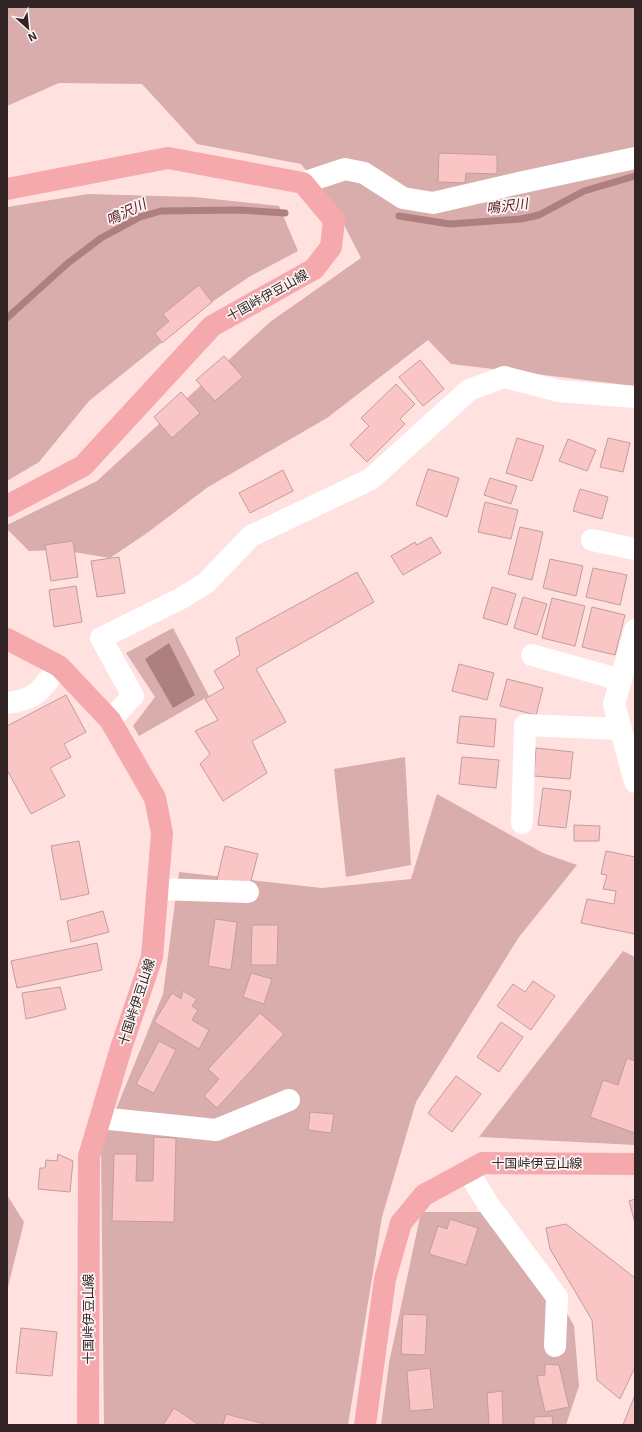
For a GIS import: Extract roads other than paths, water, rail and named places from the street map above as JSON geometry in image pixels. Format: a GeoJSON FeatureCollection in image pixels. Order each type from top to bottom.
{"type":"FeatureCollection","features":[{"type":"Feature","properties":{"kind":"main road"},"geometry":{"type":"LineString","coordinates":[[7,189],[168,158],[303,183]]}},
{"type":"Feature","properties":{"kind":"main road","name":"十国峠伊豆山線"},"geometry":{"type":"LineString","coordinates":[[7,506],[83,466],[212,326],[314,269],[331,247],[334,220],[303,183]]}},
{"type":"Feature","properties":{"kind":"main road","name":"十国峠伊豆山線"},"geometry":{"type":"LineString","coordinates":[[7,639],[58,666],[110,720],[155,798],[162,834],[152,957],[121,1048],[89,1156],[88,1425]]}},
{"type":"Feature","properties":{"kind":"main road","name":"十国峠伊豆山線"},"geometry":{"type":"LineString","coordinates":[[365,1425],[385,1280],[401,1223],[424,1195],[483,1163],[635,1164]]}},
{"type":"Feature","properties":{"kind":"street"},"geometry":{"type":"LineString","coordinates":[[303,183],[345,169],[364,173],[403,198],[433,203],[635,158]]}},
{"type":"Feature","properties":{"kind":"street"},"geometry":{"type":"LineString","coordinates":[[110,720],[133,696],[101,638],[180,599],[206,583],[251,536],[371,479],[470,390],[504,377],[559,391],[635,397]]}},
{"type":"Feature","properties":{"kind":"street"},"geometry":{"type":"LineString","coordinates":[[592,540],[635,549]]}},
{"type":"Feature","properties":{"kind":"street"},"geometry":{"type":"LineString","coordinates":[[634,776],[614,704],[635,630]]}},
{"type":"Feature","properties":{"kind":"street"},"geometry":{"type":"LineString","coordinates":[[532,655],[621,680]]}},
{"type":"Feature","properties":{"kind":"street"},"geometry":{"type":"LineString","coordinates":[[7,703],[21,701],[40,692],[58,666]]}},
{"type":"Feature","properties":{"kind":"street"},"geometry":{"type":"LineString","coordinates":[[522,823],[525,725],[620,729]]}},
{"type":"Feature","properties":{"kind":"street"},"geometry":{"type":"LineString","coordinates":[[158,889],[248,892]]}},
{"type":"Feature","properties":{"kind":"street"},"geometry":{"type":"LineString","coordinates":[[100,1118],[216,1130],[289,1100]]}},
{"type":"Feature","properties":{"kind":"street"},"geometry":{"type":"LineString","coordinates":[[468,1171],[488,1204],[558,1296],[555,1346]]}},
{"type":"Feature","properties":{"kind":"waterway","name":"鳴沢川"},"geometry":{"type":"LineString","coordinates":[[399,216],[450,224],[521,219],[539,215],[584,191],[635,176]]}},
{"type":"Feature","properties":{"kind":"waterway","name":"鳴沢川"},"geometry":{"type":"LineString","coordinates":[[7,318],[68,263],[101,238],[140,217],[161,211],[239,210],[285,213]]}}]}
